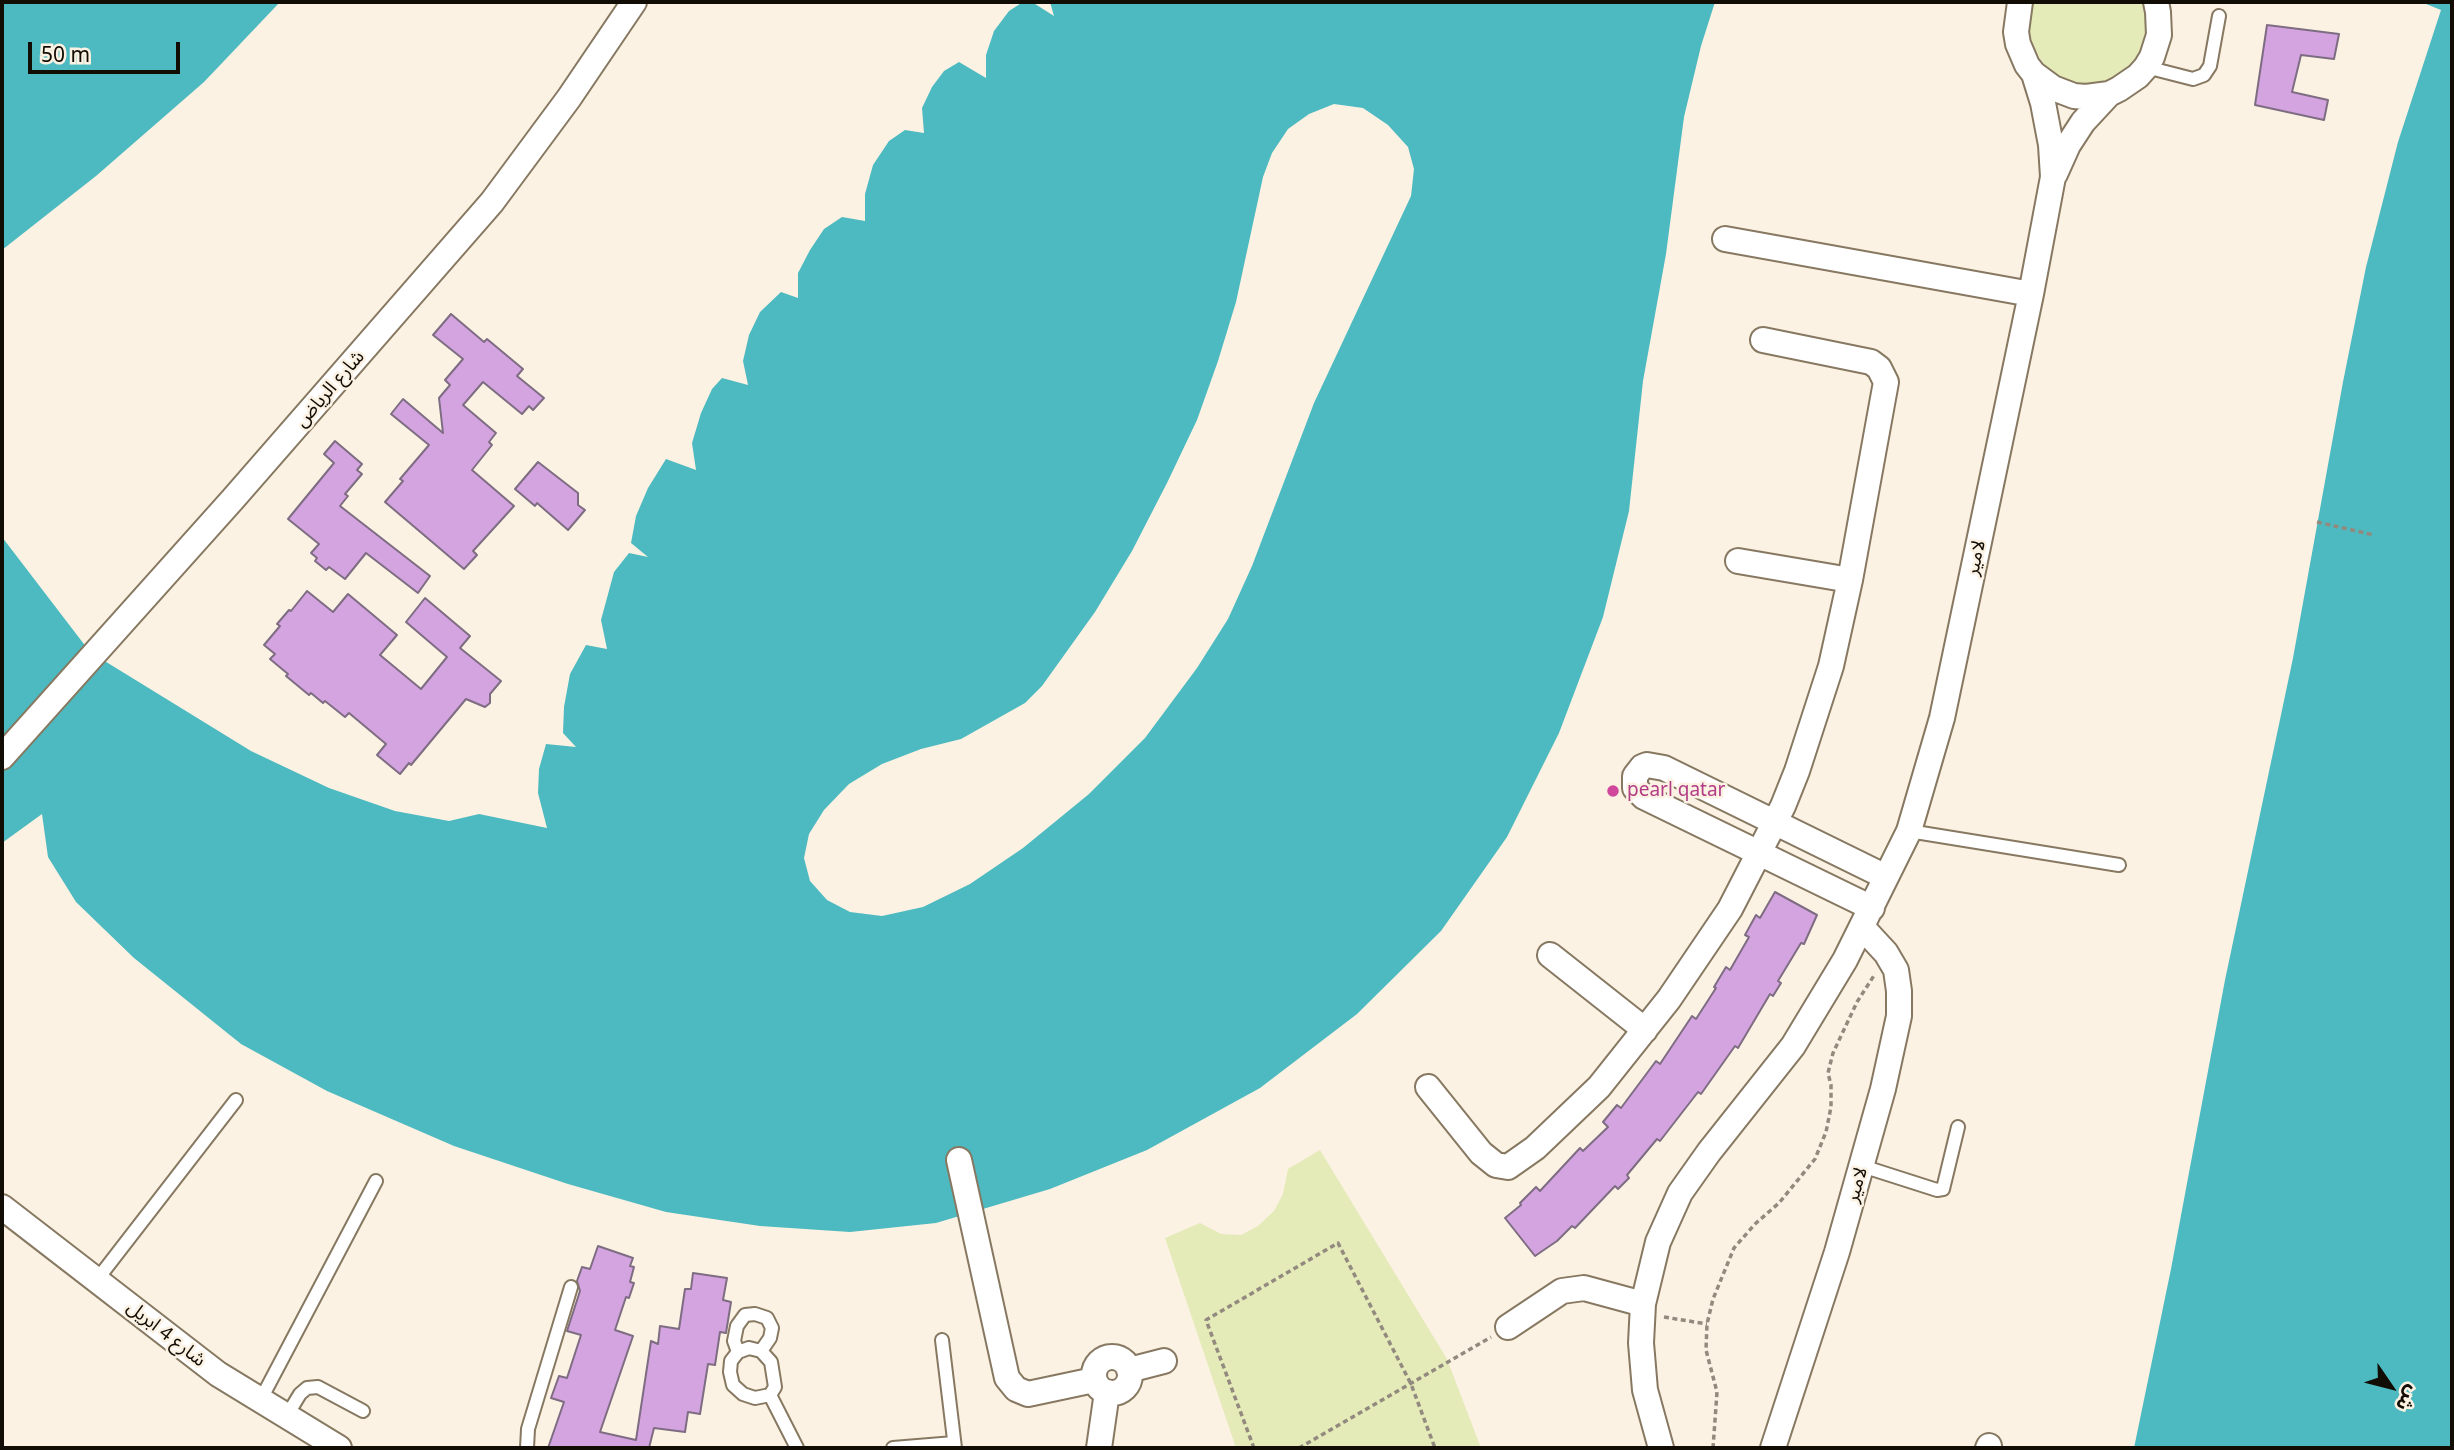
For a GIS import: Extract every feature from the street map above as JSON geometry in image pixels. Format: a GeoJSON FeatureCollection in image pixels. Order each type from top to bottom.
{"type":"FeatureCollection","features":[{"type":"Feature","properties":{"kind":"street","name":"شارع الرياض"},"geometry":{"type":"LineString","coordinates":[[2,757],[233,499],[492,202],[569,98],[634,2]]}},
{"type":"Feature","properties":{"kind":"street","name":"لامير"},"geometry":{"type":"LineString","coordinates":[[1661,1448],[1645,1390],[1642,1343],[1643,1309],[1658,1242],[1680,1193],[1793,1046],[1867,918],[1909,831],[1942,718],[2053,177],[2051,145],[2043,103],[2034,74],[2018,44],[2016,21],[2020,2]]}},
{"type":"Feature","properties":{"kind":"street"},"geometry":{"type":"LineString","coordinates":[[2146,67],[2159,35],[2155,2]]}},
{"type":"Feature","properties":{"kind":"street","name":"لامير"},"geometry":{"type":"LineString","coordinates":[[2053,177],[2068,145],[2083,122],[2109,94],[2129,83],[2146,67]]}},
{"type":"Feature","properties":{"kind":"street"},"geometry":{"type":"LineString","coordinates":[[2034,74],[2053,88],[2074,96],[2109,94]]}},
{"type":"Feature","properties":{"kind":"street"},"geometry":{"type":"LineString","coordinates":[[1725,239],[2031,294]]}},
{"type":"Feature","properties":{"kind":"street"},"geometry":{"type":"LineString","coordinates":[[1429,1087],[1489,1161],[1508,1167],[1535,1148],[1599,1087],[1669,999],[1730,909],[1774,823],[1797,771],[1831,666],[1850,580],[1886,382],[1883,374],[1871,362],[1763,340]]}},
{"type":"Feature","properties":{"kind":"street"},"geometry":{"type":"LineString","coordinates":[[1738,561],[1850,580]]}},
{"type":"Feature","properties":{"kind":"street"},"geometry":{"type":"LineString","coordinates":[[1867,918],[1759,853],[1644,797],[1634,788],[1635,776],[1647,765],[1664,768],[1886,877]]}},
{"type":"Feature","properties":{"kind":"street","name":"لامير"},"geometry":{"type":"LineString","coordinates":[[1773,1448],[1837,1252],[1862,1166],[1899,1016],[1896,970],[1867,918]]}},
{"type":"Feature","properties":{"kind":"street"},"geometry":{"type":"LineString","coordinates":[[1549,956],[1645,1030]]}},
{"type":"Feature","properties":{"kind":"street"},"geometry":{"type":"LineString","coordinates":[[959,1160],[1007,1378],[1016,1389],[1028,1394],[1101,1386],[1119,1392],[1129,1382],[1129,1370],[1164,1361]]}},
{"type":"Feature","properties":{"kind":"street","name":"شارع 4 ابريل"},"geometry":{"type":"LineString","coordinates":[[2,1207],[218,1374],[339,1448]]}},
{"type":"Feature","properties":{"kind":"street"},"geometry":{"type":"LineString","coordinates":[[1508,1327],[1562,1291],[1584,1288],[1643,1309]]}},
{"type":"Feature","properties":{"kind":"street"},"geometry":{"type":"LineString","coordinates":[[1099,1448],[1101,1386]]}},
{"type":"Feature","properties":{"kind":"lane"},"geometry":{"type":"LineString","coordinates":[[2146,67],[2193,79],[2204,75],[2210,66],[2219,16]]}},
{"type":"Feature","properties":{"kind":"lane"},"geometry":{"type":"LineString","coordinates":[[1909,831],[2119,865]]}},
{"type":"Feature","properties":{"kind":"lane"},"geometry":{"type":"LineString","coordinates":[[96,1281],[236,1100]]}},
{"type":"Feature","properties":{"kind":"lane"},"geometry":{"type":"LineString","coordinates":[[1862,1166],[1937,1190],[1943,1189],[1958,1127]]}},
{"type":"Feature","properties":{"kind":"lane"},"geometry":{"type":"LineString","coordinates":[[260,1401],[376,1181]]}},
{"type":"Feature","properties":{"kind":"lane"},"geometry":{"type":"LineString","coordinates":[[527,1448],[528,1429],[571,1287]]}},
{"type":"Feature","properties":{"kind":"lane"},"geometry":{"type":"LineString","coordinates":[[738,1352],[734,1341],[737,1326],[745,1315],[755,1314],[767,1318],[772,1328],[770,1338],[761,1351]]}},
{"type":"Feature","properties":{"kind":"lane"},"geometry":{"type":"LineString","coordinates":[[893,1448],[955,1445],[942,1340]]}},
{"type":"Feature","properties":{"kind":"lane"},"geometry":{"type":"LineString","coordinates":[[749,1348],[761,1351],[771,1362],[775,1387],[770,1395],[755,1398],[743,1394],[733,1385],[731,1361],[738,1352],[749,1348]]}},
{"type":"Feature","properties":{"kind":"lane"},"geometry":{"type":"LineString","coordinates":[[286,1417],[300,1394],[307,1388],[318,1387],[363,1410]]}},
{"type":"Feature","properties":{"kind":"lane"},"geometry":{"type":"LineString","coordinates":[[770,1395],[797,1448]]}},
{"type":"Feature","properties":{"kind":"path"},"geometry":{"type":"LineString","coordinates":[[2317,522],[2374,536]]}},
{"type":"Feature","properties":{"kind":"path"},"geometry":{"type":"LineString","coordinates":[[1713,1448],[1717,1392],[1706,1350],[1707,1324],[1713,1299],[1734,1248],[1755,1224],[1779,1203],[1815,1159],[1832,1107],[1828,1073],[1833,1053],[1857,1002],[1886,953]]}},
{"type":"Feature","properties":{"kind":"path"},"geometry":{"type":"LineString","coordinates":[[1254,1448],[1206,1320],[1338,1244],[1411,1384],[1435,1448]]}},
{"type":"Feature","properties":{"kind":"path"},"geometry":{"type":"LineString","coordinates":[[1643,1309],[1707,1324]]}},
{"type":"Feature","properties":{"kind":"path"},"geometry":{"type":"LineString","coordinates":[[1299,1448],[1508,1327]]}},
{"type":"Feature","properties":{"kind":"green space"},"geometry":{"type":"Polygon","coordinates":[[[2033,2],[2142,2],[2147,26],[2142,47],[2131,65],[2114,78],[2083,84],[2063,79],[2046,67],[2034,49],[2028,26],[2033,2]]]}},
{"type":"Feature","properties":{"kind":"green space"},"geometry":{"type":"Polygon","coordinates":[[[1320,1150],[1447,1359],[1481,1448],[1236,1448],[1165,1238],[1200,1223],[1221,1234],[1241,1235],[1258,1226],[1274,1211],[1283,1194],[1288,1169],[1320,1150]]]}},
{"type":"Feature","properties":{"kind":"water"},"geometry":{"type":"Polygon","coordinates":[[[2,2],[280,2],[204,82],[96,176],[2,250],[2,2]]]}},
{"type":"Feature","properties":{"kind":"water"},"geometry":{"type":"Polygon","coordinates":[[[1023,2],[1032,2],[1054,16],[1050,2],[1715,2],[1684,117],[1666,254],[1643,381],[1629,511],[1603,617],[1559,733],[1507,837],[1441,931],[1357,1014],[1260,1088],[1147,1150],[1050,1189],[936,1223],[850,1232],[760,1226],[666,1212],[568,1184],[454,1146],[327,1091],[241,1044],[134,958],[76,902],[48,857],[42,814],[2,843],[2,537],[90,652],[251,751],[329,788],[395,811],[449,821],[479,814],[547,828],[538,793],[539,769],[546,744],[576,747],[563,733],[570,674],[586,645],[607,649],[601,620],[614,572],[629,553],[648,557],[631,543],[636,516],[648,488],[666,459],[696,470],[692,443],[701,413],[712,389],[722,378],[748,385],[743,361],[749,335],[760,312],[781,292],[798,298],[798,273],[824,229],[842,217],[865,221],[865,194],[873,165],[889,141],[905,130],[924,133],[922,108],[932,87],[944,71],[959,62],[986,78],[986,55],[994,31],[1009,11],[1023,2]],[[1334,104],[1309,114],[1288,129],[1272,153],[1263,177],[1236,302],[1197,420],[1132,551],[1095,612],[1042,686],[1025,703],[961,739],[921,749],[882,764],[849,784],[824,810],[809,834],[804,858],[810,881],[827,900],[850,912],[882,916],[923,907],[970,884],[1023,848],[1089,794],[1145,738],[1197,668],[1228,619],[1252,566],[1314,403],[1411,196],[1414,169],[1408,147],[1388,125],[1363,108],[1334,104]]]}},
{"type":"Feature","properties":{"kind":"water"},"geometry":{"type":"Polygon","coordinates":[[[2421,2],[2452,2],[2452,1448],[2134,1448],[2171,1269],[2225,980],[2293,658],[2366,267],[2398,142],[2441,10],[2421,2]]]}},
{"type":"Feature","properties":{"kind":"building"},"geometry":{"type":"Polygon","coordinates":[[[2267,25],[2339,34],[2334,59],[2301,55],[2292,92],[2328,100],[2324,120],[2255,105],[2267,25]]]}},
{"type":"Feature","properties":{"kind":"building"},"geometry":{"type":"Polygon","coordinates":[[[451,314],[484,342],[487,339],[523,369],[517,376],[544,398],[533,410],[529,406],[522,414],[483,382],[463,405],[496,433],[489,442],[492,445],[472,470],[514,506],[473,551],[477,555],[464,569],[385,502],[403,481],[400,479],[429,445],[391,414],[403,399],[443,433],[439,398],[450,385],[445,380],[463,359],[433,335],[451,314]]]}},
{"type":"Feature","properties":{"kind":"building"},"geometry":{"type":"Polygon","coordinates":[[[335,441],[362,464],[357,470],[362,474],[345,494],[348,496],[340,506],[430,576],[418,593],[366,553],[345,579],[329,567],[326,570],[315,561],[317,558],[311,553],[319,544],[288,519],[334,463],[324,454],[335,441]]]}},
{"type":"Feature","properties":{"kind":"building"},"geometry":{"type":"Polygon","coordinates":[[[538,462],[578,493],[578,505],[585,510],[568,530],[537,503],[535,506],[515,489],[538,462]]]}},
{"type":"Feature","properties":{"kind":"building"},"geometry":{"type":"Polygon","coordinates":[[[307,591],[333,612],[348,594],[397,635],[380,655],[421,689],[447,657],[406,622],[425,598],[470,636],[460,648],[501,681],[490,694],[490,703],[485,707],[466,699],[411,765],[409,763],[400,774],[377,755],[386,744],[349,713],[345,717],[325,701],[323,703],[311,693],[309,695],[270,659],[275,654],[264,645],[280,626],[277,624],[307,591]]]}},
{"type":"Feature","properties":{"kind":"building"},"geometry":{"type":"Polygon","coordinates":[[[1775,892],[1817,915],[1804,944],[1801,943],[1778,981],[1781,983],[1773,996],[1770,994],[1738,1048],[1735,1046],[1701,1094],[1698,1092],[1660,1141],[1657,1139],[1627,1175],[1629,1178],[1618,1189],[1615,1186],[1575,1228],[1572,1226],[1557,1241],[1535,1256],[1505,1218],[1521,1205],[1536,1187],[1540,1191],[1580,1148],[1583,1151],[1608,1127],[1603,1122],[1617,1105],[1621,1108],[1656,1061],[1660,1064],[1692,1016],[1696,1019],[1726,967],[1730,970],[1749,937],[1745,935],[1756,915],[1760,918],[1775,892]]]}},
{"type":"Feature","properties":{"kind":"building"},"geometry":{"type":"Polygon","coordinates":[[[598,1246],[633,1258],[630,1266],[634,1267],[630,1282],[634,1283],[629,1298],[626,1297],[615,1330],[633,1336],[600,1432],[636,1440],[651,1341],[658,1344],[660,1326],[679,1329],[685,1289],[691,1289],[693,1273],[727,1278],[723,1300],[731,1302],[726,1333],[720,1332],[715,1365],[708,1364],[700,1414],[688,1412],[685,1432],[654,1428],[649,1448],[548,1448],[564,1402],[551,1398],[559,1376],[567,1378],[581,1335],[567,1331],[580,1291],[577,1281],[582,1267],[590,1269],[598,1246]]]}},
{"type":"Feature","properties":{"kind":"place","name":"pearl qatar"},"geometry":{"type":"Point","coordinates":[1613,791]}}]}
